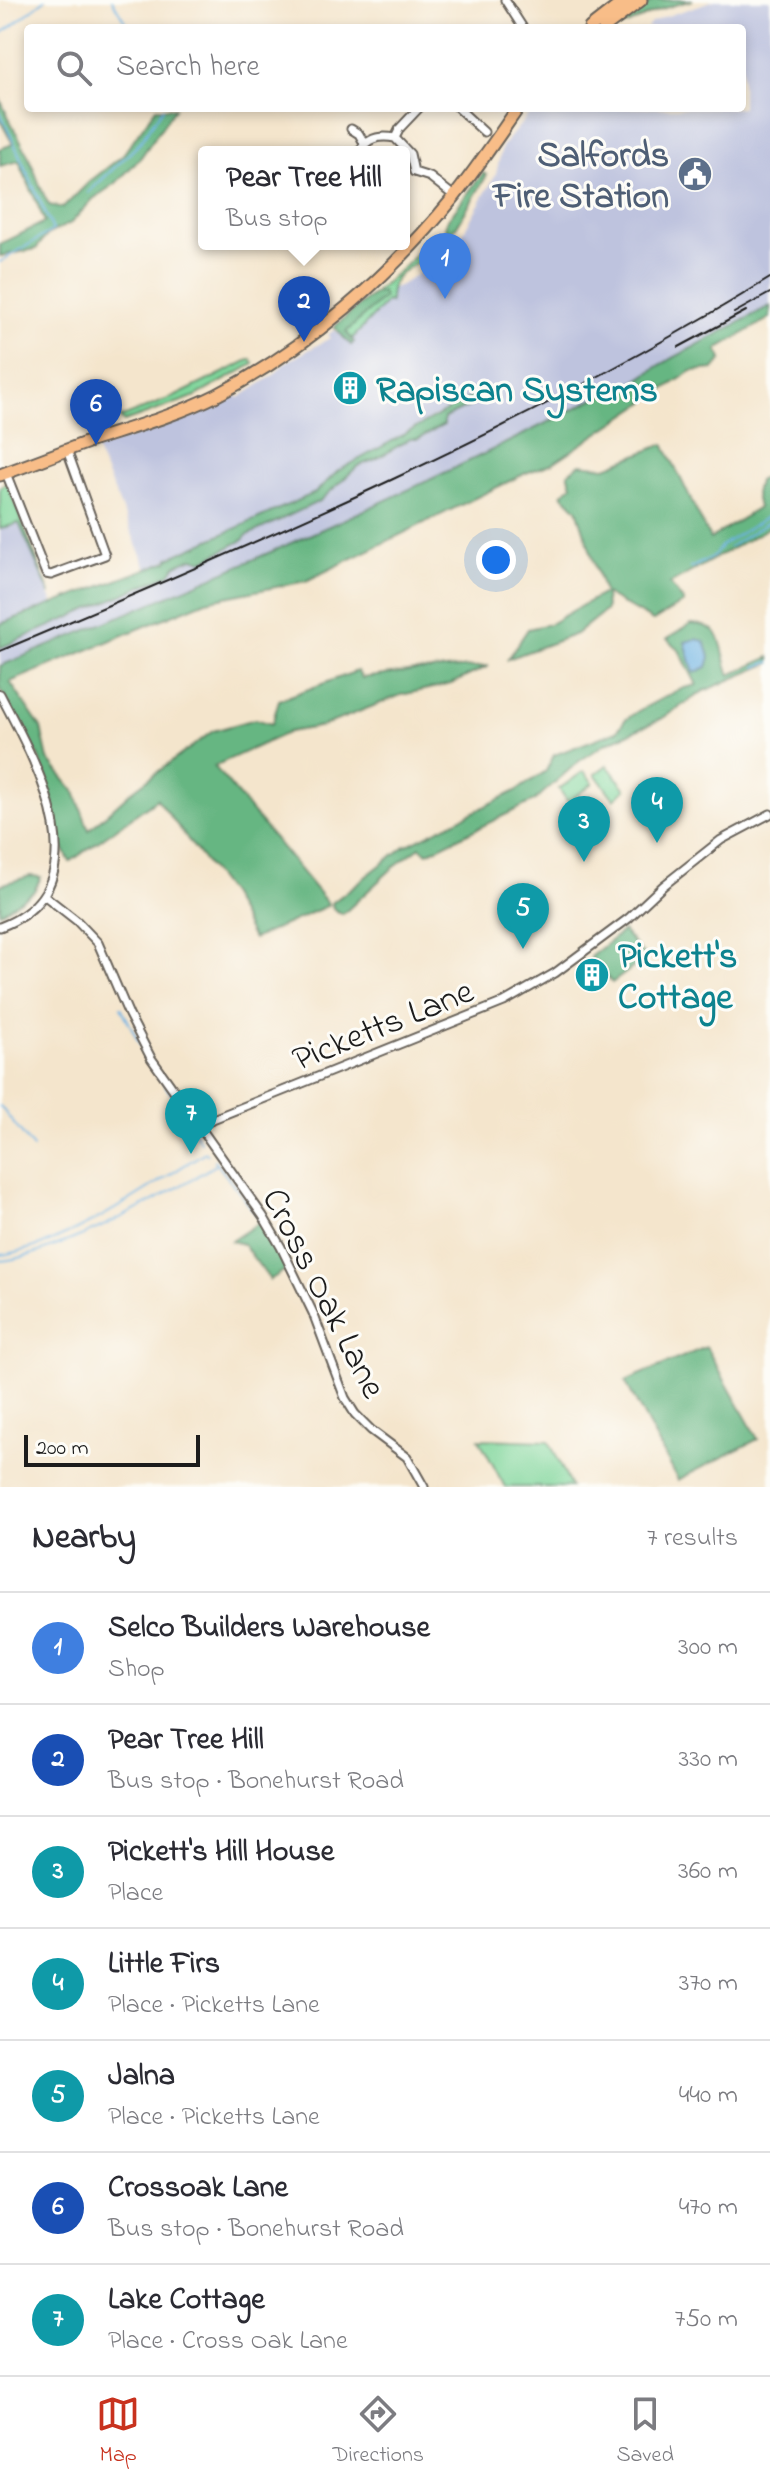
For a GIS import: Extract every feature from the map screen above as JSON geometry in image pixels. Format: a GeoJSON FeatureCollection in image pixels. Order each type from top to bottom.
{"type":"FeatureCollection","features":[{"type":"Feature","properties":{"kind":"main road"},"geometry":{"type":"LineString","coordinates":[[595,24],[626,0]]}},
{"type":"Feature","properties":{"kind":"main road"},"geometry":{"type":"LineString","coordinates":[[609,24],[641,0]]}},
{"type":"Feature","properties":{"kind":"main road"},"geometry":{"type":"LineString","coordinates":[[410,246],[454,196],[515,112]]}},
{"type":"Feature","properties":{"kind":"main road"},"geometry":{"type":"LineString","coordinates":[[3,474],[175,414],[215,396],[264,366],[356,300],[406,250]]}},
{"type":"Feature","properties":{"kind":"street"},"geometry":{"type":"LineString","coordinates":[[505,0],[520,24]]}},
{"type":"Feature","properties":{"kind":"street"},"geometry":{"type":"LineString","coordinates":[[395,138],[413,112]]}},
{"type":"Feature","properties":{"kind":"street"},"geometry":{"type":"LineString","coordinates":[[462,112],[484,132]]}},
{"type":"Feature","properties":{"kind":"street"},"geometry":{"type":"LineString","coordinates":[[351,129],[359,134],[364,143]]}},
{"type":"Feature","properties":{"kind":"street"},"geometry":{"type":"LineString","coordinates":[[362,146],[379,137],[395,138],[404,146]]}},
{"type":"Feature","properties":{"kind":"street"},"geometry":{"type":"LineString","coordinates":[[410,160],[414,172],[430,177],[454,196]]}},
{"type":"Feature","properties":{"kind":"street"},"geometry":{"type":"LineString","coordinates":[[3,474],[46,574],[51,575],[105,555],[67,450]]}},
{"type":"Feature","properties":{"kind":"street"},"geometry":{"type":"LineString","coordinates":[[0,694],[34,758],[58,855],[54,877],[45,896],[27,914],[0,927]]}},
{"type":"Feature","properties":{"kind":"street","name":"Picketts Lane"},"geometry":{"type":"LineString","coordinates":[[198,1125],[504,1002],[555,973],[584,952],[721,840],[770,814]]}},
{"type":"Feature","properties":{"kind":"street","name":"Cross Oak Lane"},"geometry":{"type":"LineString","coordinates":[[45,896],[77,921],[98,943],[139,1037],[263,1216],[281,1247],[313,1313],[345,1398],[371,1430],[407,1457],[424,1487]]}},
{"type":"Feature","properties":{"kind":"shaded area"},"geometry":{"type":"Polygon","coordinates":[[[715,0],[770,0],[770,306],[660,365],[632,384],[616,387],[419,487],[188,589],[0,666],[0,648],[170,574],[176,565],[243,540],[358,466],[487,398],[475,395],[338,471],[315,493],[147,569],[96,449],[205,412],[234,394],[239,398],[274,375],[285,363],[330,338],[328,335],[334,330],[351,344],[354,342],[352,339],[385,303],[382,292],[401,285],[441,258],[450,256],[496,174],[502,147],[531,112],[746,112],[746,24],[650,24],[715,0]]]}},
{"type":"Feature","properties":{"kind":"shaded area"},"geometry":{"type":"Polygon","coordinates":[[[7,483],[53,604],[0,624],[0,487],[7,483]]]}},
{"type":"Feature","properties":{"kind":"green space"},"geometry":{"type":"Polygon","coordinates":[[[654,0],[693,0],[628,24],[620,24],[654,0]]]}},
{"type":"Feature","properties":{"kind":"green space"},"geometry":{"type":"Polygon","coordinates":[[[0,98],[49,205],[63,208],[122,156],[153,112],[172,112],[141,157],[71,223],[48,234],[36,249],[0,256],[0,244],[45,222],[19,161],[0,166],[0,149],[13,144],[0,120],[0,98]]]}},
{"type":"Feature","properties":{"kind":"green space"},"geometry":{"type":"Polygon","coordinates":[[[483,173],[487,175],[457,226],[448,231],[445,227],[448,219],[483,173]]]}},
{"type":"Feature","properties":{"kind":"green space"},"geometry":{"type":"Polygon","coordinates":[[[426,241],[431,246],[429,255],[400,273],[392,284],[390,303],[387,301],[352,339],[346,332],[383,297],[374,293],[409,262],[426,241]]]}},
{"type":"Feature","properties":{"kind":"green space"},"geometry":{"type":"Polygon","coordinates":[[[382,292],[384,297],[346,332],[354,342],[351,345],[334,327],[374,293],[382,292]]]}},
{"type":"Feature","properties":{"kind":"green space"},"geometry":{"type":"Polygon","coordinates":[[[770,306],[770,318],[717,349],[722,359],[714,369],[692,371],[553,463],[526,473],[306,581],[206,601],[10,682],[41,728],[48,759],[75,792],[89,830],[132,791],[213,731],[255,719],[272,724],[279,700],[357,671],[362,678],[489,666],[451,684],[401,695],[323,726],[289,732],[214,766],[329,905],[253,939],[230,895],[157,799],[70,862],[62,846],[49,784],[37,753],[0,688],[0,666],[234,568],[465,463],[616,387],[632,384],[660,365],[770,306]]]}},
{"type":"Feature","properties":{"kind":"green space"},"geometry":{"type":"Polygon","coordinates":[[[251,359],[254,364],[196,396],[124,422],[120,418],[176,396],[251,359]]]}},
{"type":"Feature","properties":{"kind":"green space"},"geometry":{"type":"Polygon","coordinates":[[[490,394],[444,418],[444,425],[358,466],[320,501],[246,536],[203,561],[193,558],[176,565],[170,574],[0,648],[0,624],[168,561],[315,493],[338,471],[475,395],[490,394]]]}},
{"type":"Feature","properties":{"kind":"green space"},"geometry":{"type":"Polygon","coordinates":[[[664,444],[710,539],[758,508],[755,494],[758,481],[770,474],[770,489],[766,486],[767,500],[770,499],[770,527],[670,584],[684,602],[653,621],[605,594],[606,610],[576,634],[508,659],[528,629],[549,624],[604,593],[577,509],[562,494],[572,485],[568,473],[580,464],[606,467],[664,444]]]}},
{"type":"Feature","properties":{"kind":"green space"},"geometry":{"type":"Polygon","coordinates":[[[7,483],[50,594],[19,523],[0,529],[0,487],[7,483]]]}},
{"type":"Feature","properties":{"kind":"green space"},"geometry":{"type":"Polygon","coordinates":[[[691,624],[703,625],[717,634],[730,675],[770,657],[770,663],[704,691],[661,719],[605,744],[578,762],[534,801],[427,853],[420,847],[343,914],[333,909],[332,903],[405,846],[516,791],[546,771],[554,755],[617,731],[625,720],[638,711],[680,689],[697,685],[679,650],[667,639],[691,624]]]}},
{"type":"Feature","properties":{"kind":"green space"},"geometry":{"type":"Polygon","coordinates":[[[607,765],[626,789],[614,799],[595,774],[607,765]]]}},
{"type":"Feature","properties":{"kind":"green space"},"geometry":{"type":"Polygon","coordinates":[[[584,771],[593,783],[568,802],[559,789],[584,771]]]}},
{"type":"Feature","properties":{"kind":"green space"},"geometry":{"type":"Polygon","coordinates":[[[30,876],[41,877],[34,891],[0,913],[0,885],[30,876]]]}},
{"type":"Feature","properties":{"kind":"green space"},"geometry":{"type":"Polygon","coordinates":[[[623,931],[646,958],[612,983],[590,957],[623,931]]]}},
{"type":"Feature","properties":{"kind":"green space"},"geometry":{"type":"Polygon","coordinates":[[[260,1222],[287,1269],[270,1280],[243,1244],[231,1241],[260,1222]]]}},
{"type":"Feature","properties":{"kind":"green space"},"geometry":{"type":"Polygon","coordinates":[[[706,1347],[758,1439],[678,1480],[625,1381],[706,1347]]]}},
{"type":"Feature","properties":{"kind":"green space"},"geometry":{"type":"Polygon","coordinates":[[[479,1439],[549,1441],[571,1487],[505,1487],[479,1439]]]}},
{"type":"Feature","properties":{"kind":"water"},"geometry":{"type":"Polygon","coordinates":[[[696,639],[705,641],[710,657],[707,667],[694,673],[685,642],[696,639]]]}},
{"type":"Feature","properties":{"kind":"waterway"},"geometry":{"type":"LineString","coordinates":[[0,35],[45,0]]}},
{"type":"Feature","properties":{"kind":"waterway"},"geometry":{"type":"LineString","coordinates":[[112,0],[127,24]]}},
{"type":"Feature","properties":{"kind":"waterway"},"geometry":{"type":"LineString","coordinates":[[0,112],[53,230],[0,262]]}},
{"type":"Feature","properties":{"kind":"waterway"},"geometry":{"type":"LineString","coordinates":[[88,193],[138,145],[160,112]]}},
{"type":"Feature","properties":{"kind":"waterway"},"geometry":{"type":"LineString","coordinates":[[691,568],[714,556],[722,545],[770,515]]}},
{"type":"Feature","properties":{"kind":"waterway"},"geometry":{"type":"LineString","coordinates":[[729,547],[770,521]]}},
{"type":"Feature","properties":{"kind":"waterway"},"geometry":{"type":"LineString","coordinates":[[756,667],[770,662]]}},
{"type":"Feature","properties":{"kind":"waterway"},"geometry":{"type":"LineString","coordinates":[[121,1007],[146,1056]]}},
{"type":"Feature","properties":{"kind":"waterway"},"geometry":{"type":"LineString","coordinates":[[154,1068],[200,1142]]}},
{"type":"Feature","properties":{"kind":"waterway"},"geometry":{"type":"LineString","coordinates":[[0,1106],[33,1148]]}},
{"type":"Feature","properties":{"kind":"waterway"},"geometry":{"type":"LineString","coordinates":[[0,1255],[26,1250],[79,1228],[205,1152],[207,1154]]}},
{"type":"Feature","properties":{"kind":"waterway"},"geometry":{"type":"LineString","coordinates":[[214,1160],[260,1219],[281,1256]]}},
{"type":"Feature","properties":{"kind":"waterway"},"geometry":{"type":"LineString","coordinates":[[0,1261],[34,1254],[105,1225],[217,1164]]}},
{"type":"Feature","properties":{"kind":"railway"},"geometry":{"type":"LineString","coordinates":[[0,651],[392,480],[584,384],[770,278]]}},
{"type":"Feature","properties":{"kind":"railway"},"geometry":{"type":"LineString","coordinates":[[734,313],[770,293]]}},
{"type":"Feature","properties":{"kind":"railway"},"geometry":{"type":"LineString","coordinates":[[679,347],[746,311]]}},
{"type":"Feature","properties":{"kind":"place","name":"Salfords Fire Station"},"geometry":{"type":"Point","coordinates":[695,174]}},
{"type":"Feature","properties":{"kind":"place","name":"Selco Builders Warehouse"},"geometry":{"type":"Point","coordinates":[445,299]}},
{"type":"Feature","properties":{"kind":"place","name":"Pear Tree Hill"},"geometry":{"type":"Point","coordinates":[304,342]}},
{"type":"Feature","properties":{"kind":"place","name":"Rapiscan Systems"},"geometry":{"type":"Point","coordinates":[350,388]}},
{"type":"Feature","properties":{"kind":"place","name":"Crossoak Lane"},"geometry":{"type":"Point","coordinates":[96,445]}},
{"type":"Feature","properties":{"kind":"place","name":"Little Firs"},"geometry":{"type":"Point","coordinates":[657,843]}},
{"type":"Feature","properties":{"kind":"place","name":"Pickett's Hill House"},"geometry":{"type":"Point","coordinates":[584,862]}},
{"type":"Feature","properties":{"kind":"place","name":"Jalna"},"geometry":{"type":"Point","coordinates":[523,949]}},
{"type":"Feature","properties":{"kind":"place","name":"Pickett's Cottage"},"geometry":{"type":"Point","coordinates":[592,975]}},
{"type":"Feature","properties":{"kind":"place","name":"Lake Cottage"},"geometry":{"type":"Point","coordinates":[191,1154]}}]}
